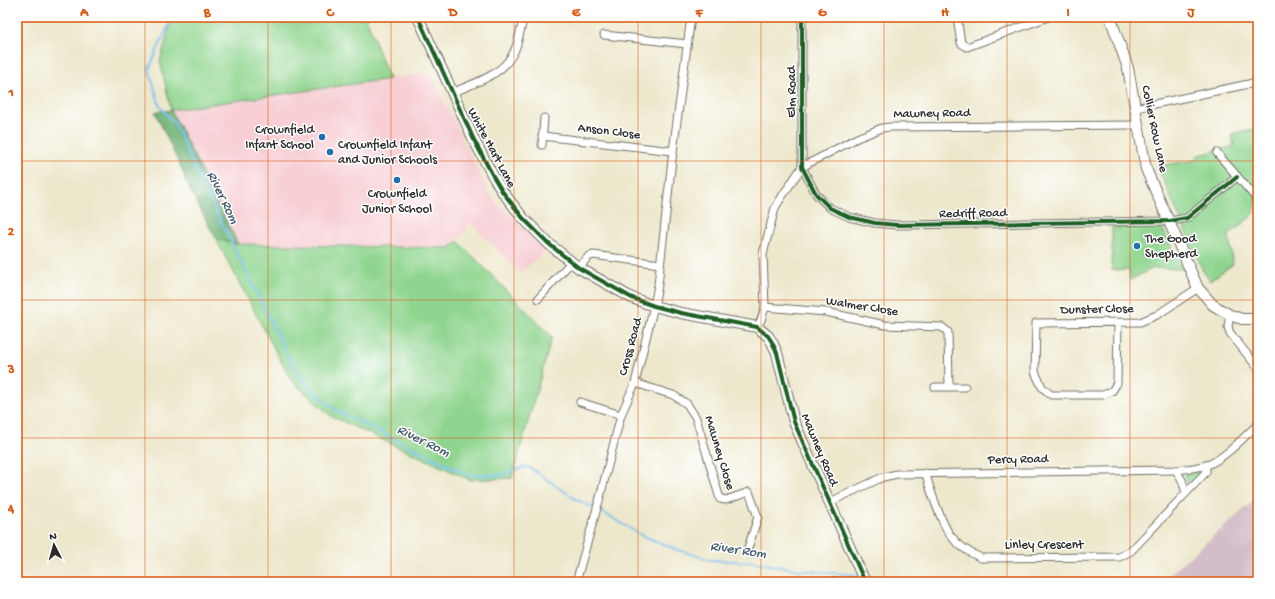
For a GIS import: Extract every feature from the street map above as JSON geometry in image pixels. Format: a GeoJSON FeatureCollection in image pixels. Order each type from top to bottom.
{"type":"FeatureCollection","features":[{"type":"Feature","properties":{"kind":"street","name":"White Hart Lane"},"geometry":{"type":"LineString","coordinates":[[418,17],[474,140],[502,191],[523,218],[549,244],[575,265],[632,298],[654,306],[682,313],[757,327]]}},
{"type":"Feature","properties":{"kind":"street"},"geometry":{"type":"LineString","coordinates":[[452,93],[492,76],[504,66],[516,48],[524,17]]}},
{"type":"Feature","properties":{"kind":"street","name":"Cross Road"},"geometry":{"type":"LineString","coordinates":[[576,582],[621,415],[635,383],[654,306],[691,17]]}},
{"type":"Feature","properties":{"kind":"street","name":"Elm Road"},"geometry":{"type":"LineString","coordinates":[[802,17],[802,167]]}},
{"type":"Feature","properties":{"kind":"street"},"geometry":{"type":"LineString","coordinates":[[957,17],[961,43],[968,46],[1048,17]]}},
{"type":"Feature","properties":{"kind":"street","name":"Collier Row Lane"},"geometry":{"type":"LineString","coordinates":[[1110,17],[1128,68],[1146,169],[1198,288],[1214,305],[1230,315],[1242,319],[1258,319]]}},
{"type":"Feature","properties":{"kind":"street"},"geometry":{"type":"LineString","coordinates":[[604,35],[687,44]]}},
{"type":"Feature","properties":{"kind":"street"},"geometry":{"type":"LineString","coordinates":[[1136,108],[1258,82]]}},
{"type":"Feature","properties":{"kind":"street"},"geometry":{"type":"LineString","coordinates":[[542,145],[544,118]]}},
{"type":"Feature","properties":{"kind":"street","name":"Mawney Road"},"geometry":{"type":"LineString","coordinates":[[863,577],[794,422],[777,353],[768,336],[757,327],[765,307],[763,254],[775,208],[802,167],[857,138],[882,128],[1138,125]]}},
{"type":"Feature","properties":{"kind":"street","name":"Anson Close"},"geometry":{"type":"LineString","coordinates":[[542,136],[673,151]]}},
{"type":"Feature","properties":{"kind":"street"},"geometry":{"type":"LineString","coordinates":[[1216,154],[1256,198]]}},
{"type":"Feature","properties":{"kind":"street","name":"Redriff Road"},"geometry":{"type":"LineString","coordinates":[[802,167],[816,194],[830,208],[849,217],[875,223],[897,225],[1170,221],[1187,218],[1237,177]]}},
{"type":"Feature","properties":{"kind":"street"},"geometry":{"type":"LineString","coordinates":[[538,299],[575,265],[593,255],[660,264]]}},
{"type":"Feature","properties":{"kind":"street","name":"Dunster Close"},"geometry":{"type":"LineString","coordinates":[[1118,323],[1117,383],[1112,391],[1103,395],[1051,395],[1042,387],[1035,372],[1036,323],[1140,322],[1157,315],[1198,288]]}},
{"type":"Feature","properties":{"kind":"street","name":"Walmer Close"},"geometry":{"type":"LineString","coordinates":[[765,307],[826,312],[885,325],[942,327],[948,332],[949,386]]}},
{"type":"Feature","properties":{"kind":"street"},"geometry":{"type":"LineString","coordinates":[[1230,315],[1228,327],[1230,333],[1258,368]]}},
{"type":"Feature","properties":{"kind":"street","name":"Mawney Close"},"geometry":{"type":"LineString","coordinates":[[635,383],[673,395],[687,404],[696,418],[720,499],[726,500],[749,492],[758,517],[747,551]]}},
{"type":"Feature","properties":{"kind":"street"},"geometry":{"type":"LineString","coordinates":[[935,387],[965,387]]}},
{"type":"Feature","properties":{"kind":"street"},"geometry":{"type":"LineString","coordinates":[[580,402],[621,415]]}},
{"type":"Feature","properties":{"kind":"street","name":"Linley Crescent"},"geometry":{"type":"LineString","coordinates":[[926,473],[935,500],[951,536],[968,551],[981,558],[1119,557],[1131,551],[1206,472],[1209,464],[1220,458],[1258,424]]}},
{"type":"Feature","properties":{"kind":"street","name":"Percy Road"},"geometry":{"type":"LineString","coordinates":[[830,502],[883,477],[897,474],[1176,470],[1209,464]]}},
{"type":"Feature","properties":{"kind":"street"},"geometry":{"type":"LineString","coordinates":[[1176,470],[1182,480],[1186,493]]}},
{"type":"Feature","properties":{"kind":"street"},"geometry":{"type":"LineString","coordinates":[[825,582],[860,581],[863,577]]}},
{"type":"Feature","properties":{"kind":"shaded area","name":"Crownfield Infant and Junior Schools"},"geometry":{"type":"Polygon","coordinates":[[[430,73],[490,195],[545,251],[521,273],[470,223],[458,241],[449,248],[236,244],[171,110],[430,73]]]}},
{"type":"Feature","properties":{"kind":"shaded area"},"geometry":{"type":"Polygon","coordinates":[[[1258,497],[1258,582],[1161,582],[1258,497]]]}},
{"type":"Feature","properties":{"kind":"green space"},"geometry":{"type":"Polygon","coordinates":[[[172,17],[366,17],[389,79],[171,110],[160,61],[172,17]]]}},
{"type":"Feature","properties":{"kind":"green space"},"geometry":{"type":"Polygon","coordinates":[[[171,110],[238,244],[216,239],[185,180],[184,174],[155,112],[171,110]]]}},
{"type":"Feature","properties":{"kind":"green space"},"geometry":{"type":"Polygon","coordinates":[[[1258,128],[1258,194],[1254,214],[1229,235],[1233,264],[1210,281],[1203,271],[1157,166],[1197,160],[1196,156],[1234,146],[1231,134],[1258,128]]]}},
{"type":"Feature","properties":{"kind":"green space"},"geometry":{"type":"Polygon","coordinates":[[[1112,227],[1162,227],[1182,269],[1153,268],[1130,280],[1129,270],[1112,270],[1112,227]]]}},
{"type":"Feature","properties":{"kind":"green space"},"geometry":{"type":"Polygon","coordinates":[[[216,239],[236,244],[449,248],[458,241],[552,337],[512,478],[470,480],[331,416],[291,380],[216,239]]]}},
{"type":"Feature","properties":{"kind":"green space"},"geometry":{"type":"Polygon","coordinates":[[[1196,472],[1200,473],[1200,475],[1188,484],[1184,474],[1196,472]]]}},
{"type":"Feature","properties":{"kind":"waterway","name":"River Rom"},"geometry":{"type":"LineString","coordinates":[[172,17],[149,69],[160,107],[175,124],[198,176],[295,370],[313,391],[337,411],[468,475],[499,475],[525,467],[530,468],[577,500],[595,508]]}},
{"type":"Feature","properties":{"kind":"waterway","name":"River Rom"},"geometry":{"type":"LineString","coordinates":[[599,510],[641,535],[678,550],[711,560],[753,562],[800,570],[858,575]]}},
{"type":"Feature","properties":{"kind":"waterway","name":"River Rom"},"geometry":{"type":"LineString","coordinates":[[866,576],[930,582]]}},
{"type":"Feature","properties":{"kind":"cycle path"},"geometry":{"type":"LineString","coordinates":[[418,17],[474,140],[493,176],[502,191],[523,218],[549,244],[579,268],[632,298],[654,306],[681,313],[757,327],[768,336],[777,353],[794,422],[865,582]]}},
{"type":"Feature","properties":{"kind":"cycle path"},"geometry":{"type":"LineString","coordinates":[[802,17],[802,167],[816,194],[830,208],[849,217],[875,223],[897,225],[1170,221],[1187,218],[1237,177]]}},
{"type":"Feature","properties":{"kind":"place","name":"Crownfield Infant School"},"geometry":{"type":"Point","coordinates":[322,137]}},
{"type":"Feature","properties":{"kind":"place","name":"Crownfield Infant and Junior Schools"},"geometry":{"type":"Point","coordinates":[330,152]}},
{"type":"Feature","properties":{"kind":"place","name":"Crownfield Junior School"},"geometry":{"type":"Point","coordinates":[397,180]}},
{"type":"Feature","properties":{"kind":"place","name":"The Good Shepherd"},"geometry":{"type":"Point","coordinates":[1137,246]}}]}
